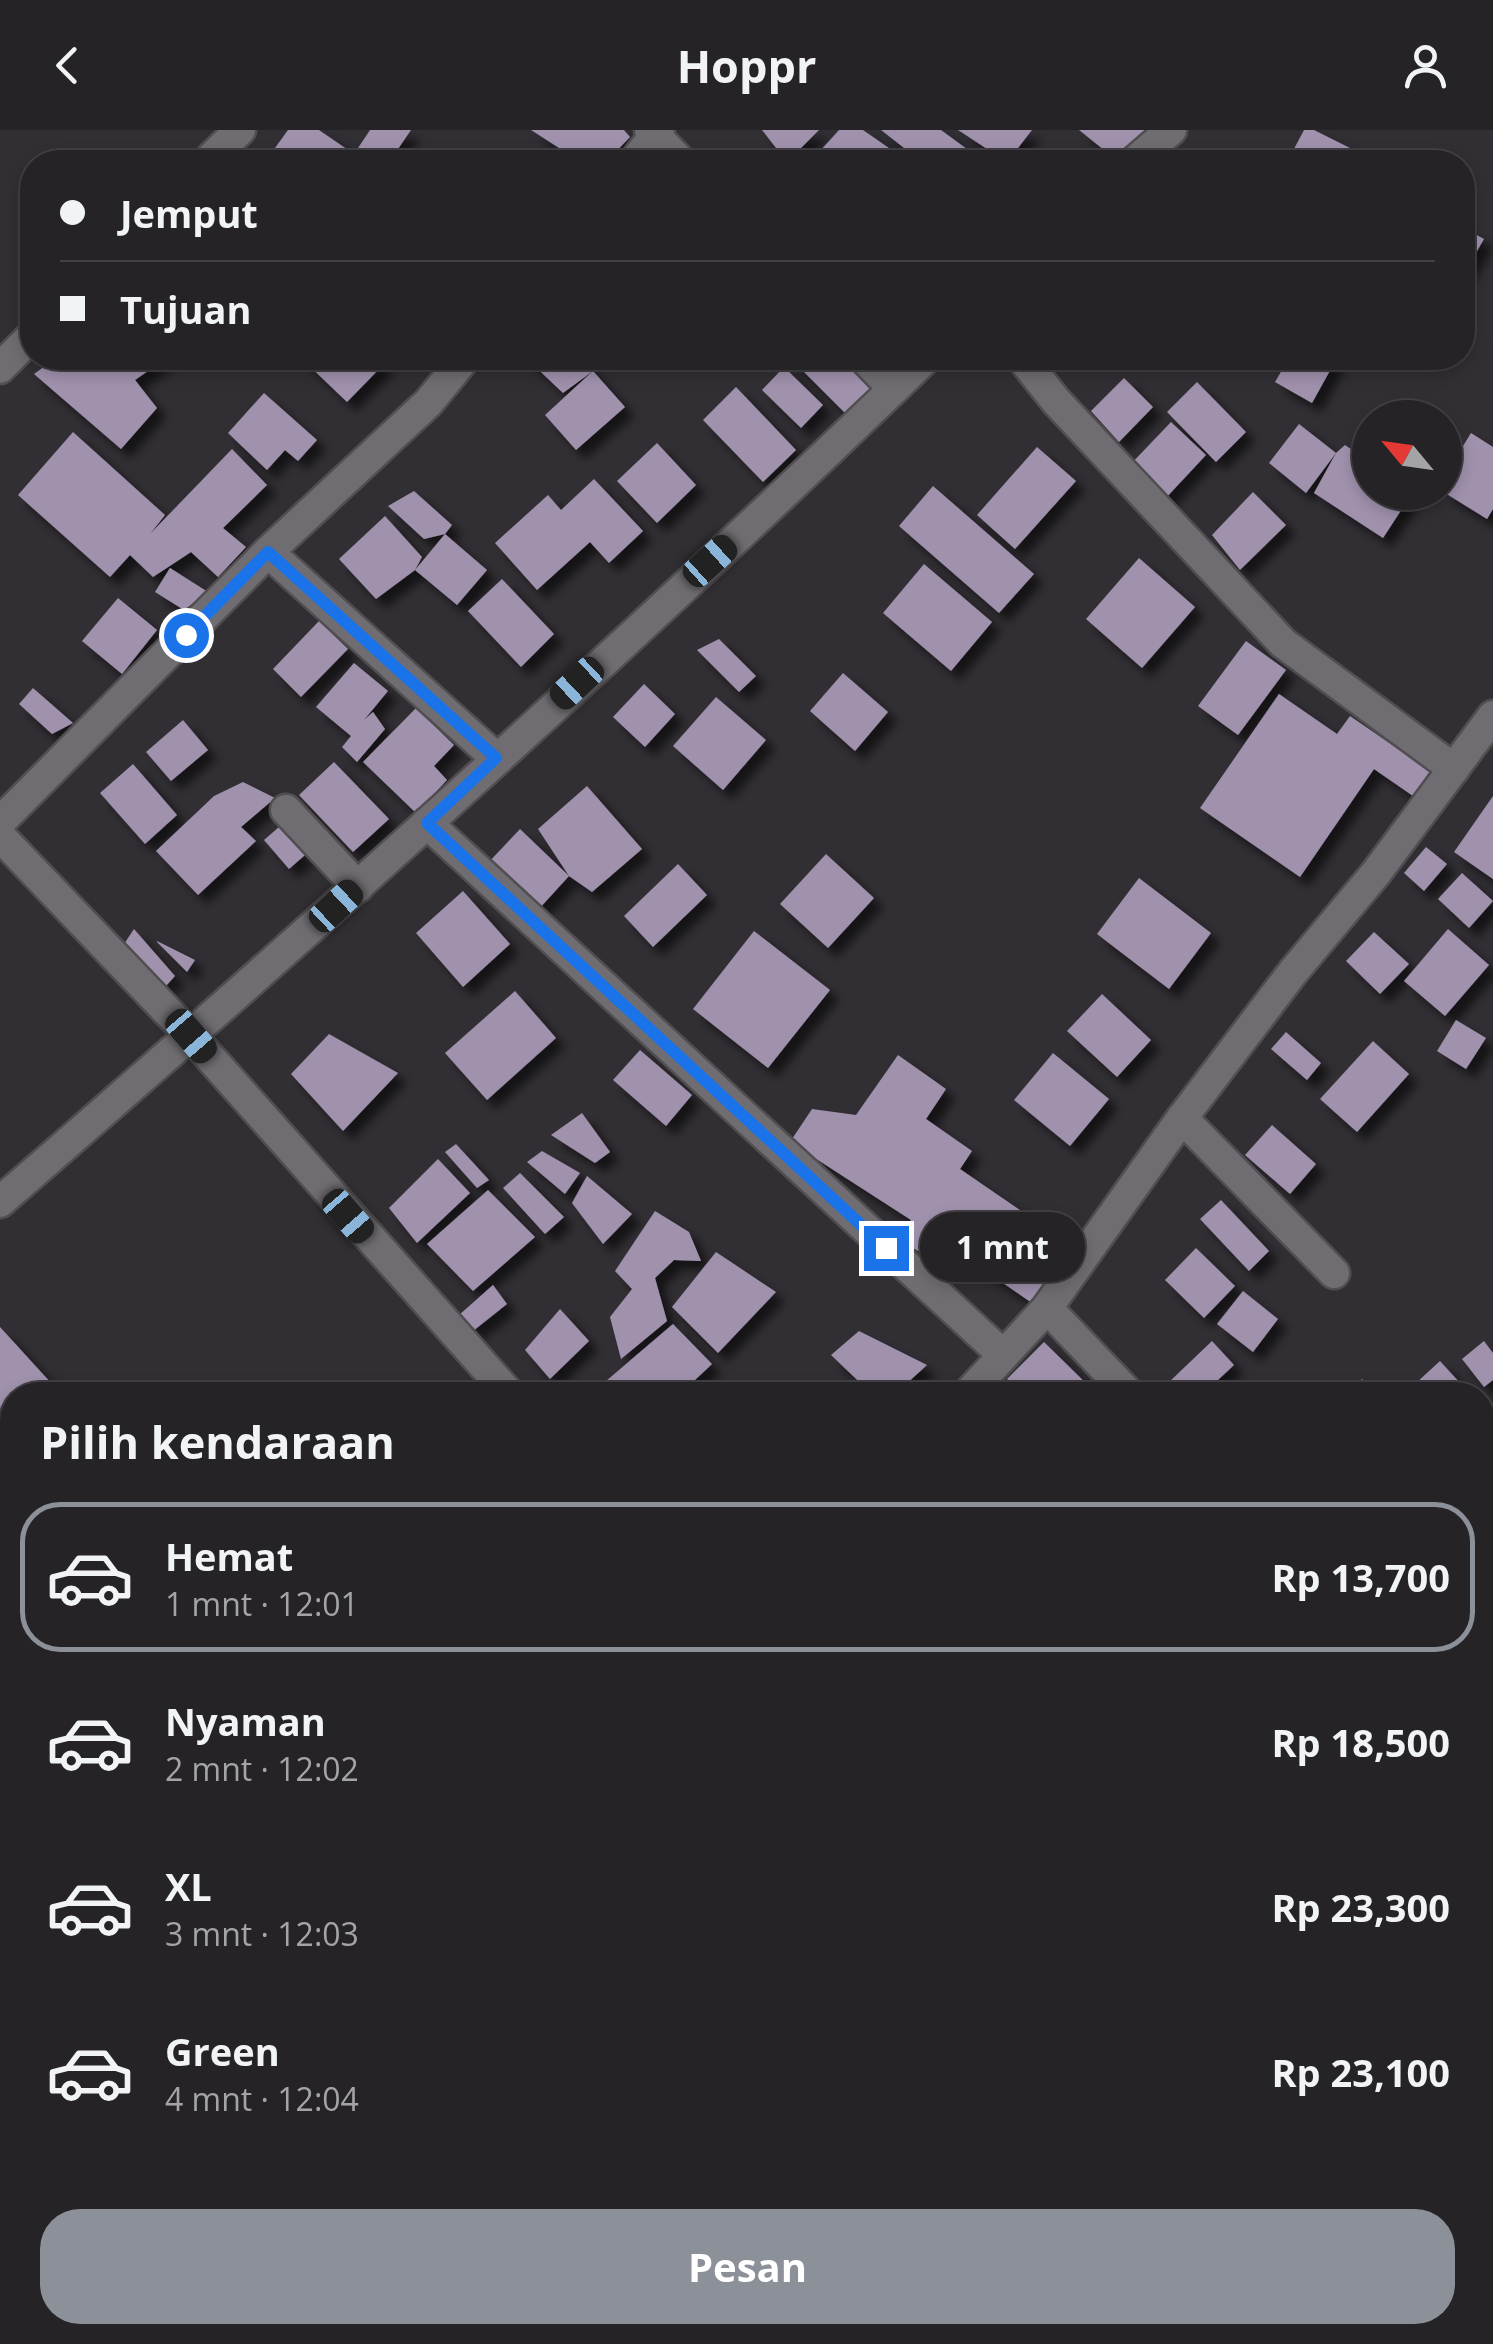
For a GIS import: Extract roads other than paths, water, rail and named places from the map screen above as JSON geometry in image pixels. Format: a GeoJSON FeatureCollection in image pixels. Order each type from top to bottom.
{"type":"FeatureCollection","features":[{"type":"Feature","properties":{"kind":"street"},"geometry":{"type":"LineString","coordinates":[[220,150],[240,130]]}},
{"type":"Feature","properties":{"kind":"street"},"geometry":{"type":"LineString","coordinates":[[1148,150],[1171,130]]}},
{"type":"Feature","properties":{"kind":"street"},"geometry":{"type":"LineString","coordinates":[[0,368],[20,348]]}},
{"type":"Feature","properties":{"kind":"street"},"geometry":{"type":"LineString","coordinates":[[0,822],[268,552],[428,403],[455,370]]}},
{"type":"Feature","properties":{"kind":"street"},"geometry":{"type":"LineString","coordinates":[[876,370],[894,389]]}},
{"type":"Feature","properties":{"kind":"street"},"geometry":{"type":"LineString","coordinates":[[0,1202],[358,886],[815,466],[914,370]]}},
{"type":"Feature","properties":{"kind":"street"},"geometry":{"type":"LineString","coordinates":[[1031,370],[1283,643],[1454,770]]}},
{"type":"Feature","properties":{"kind":"street"},"geometry":{"type":"LineString","coordinates":[[268,552],[496,758]]}},
{"type":"Feature","properties":{"kind":"street"},"geometry":{"type":"LineString","coordinates":[[978,1382],[1047,1308],[1182,1118],[1293,972],[1490,726]]}},
{"type":"Feature","properties":{"kind":"street"},"geometry":{"type":"LineString","coordinates":[[286,810],[358,886]]}},
{"type":"Feature","properties":{"kind":"street"},"geometry":{"type":"LineString","coordinates":[[427,823],[1002,1354]]}},
{"type":"Feature","properties":{"kind":"street"},"geometry":{"type":"LineString","coordinates":[[0,836],[191,1036],[498,1382]]}},
{"type":"Feature","properties":{"kind":"street"},"geometry":{"type":"LineString","coordinates":[[1182,1118],[1334,1273]]}},
{"type":"Feature","properties":{"kind":"street"},"geometry":{"type":"LineString","coordinates":[[1047,1308],[1118,1382]]}}]}
